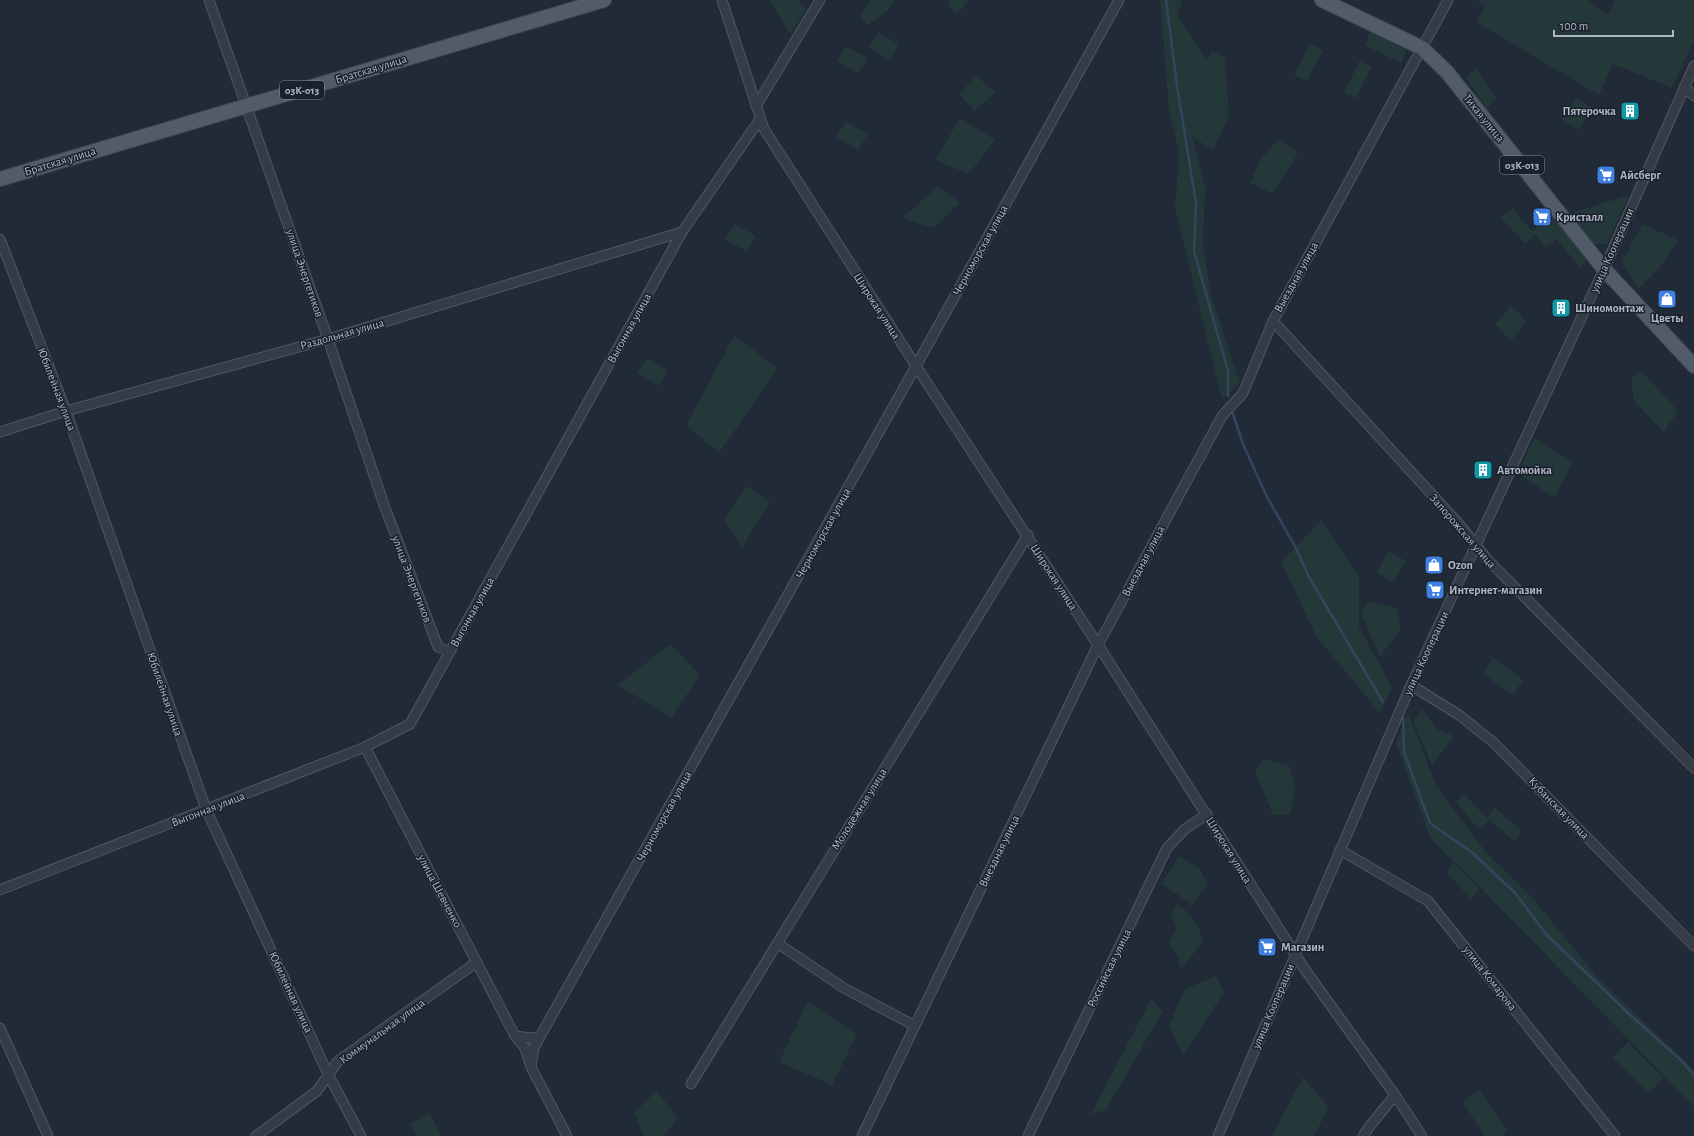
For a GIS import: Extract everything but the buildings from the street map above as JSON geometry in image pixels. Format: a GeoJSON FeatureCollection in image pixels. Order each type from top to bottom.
{"type":"FeatureCollection","features":[{"type":"Feature","properties":{"kind":"main road","name":"Братская улица"},"geometry":{"type":"LineString","coordinates":[[0,179],[604,0]]}},
{"type":"Feature","properties":{"kind":"main road","name":"Тихая улица"},"geometry":{"type":"LineString","coordinates":[[1322,0],[1422,48],[1448,72],[1604,269],[1694,366]]}},
{"type":"Feature","properties":{"kind":"street","name":"улица Энергетиков"},"geometry":{"type":"LineString","coordinates":[[209,0],[328,339],[384,506],[438,646],[450,652]]}},
{"type":"Feature","properties":{"kind":"street","name":"Широкая улица"},"geometry":{"type":"LineString","coordinates":[[722,0],[764,129],[916,366],[1028,535],[1295,954],[1395,1095],[1422,1136]]}},
{"type":"Feature","properties":{"kind":"street"},"geometry":{"type":"LineString","coordinates":[[756,106],[820,0]]}},
{"type":"Feature","properties":{"kind":"street","name":"Черноморская улица"},"geometry":{"type":"LineString","coordinates":[[531,1067],[534,1048],[540,1037],[916,366],[1118,0]]}},
{"type":"Feature","properties":{"kind":"street","name":"Выездная улица"},"geometry":{"type":"LineString","coordinates":[[862,1136],[1098,644],[1222,416],[1243,393],[1273,321],[1448,0]]}},
{"type":"Feature","properties":{"kind":"street","name":"улица Кооперации"},"geometry":{"type":"LineString","coordinates":[[1218,1136],[1411,685],[1604,269],[1694,66]]}},
{"type":"Feature","properties":{"kind":"street"},"geometry":{"type":"LineString","coordinates":[[1684,87],[1694,96]]}},
{"type":"Feature","properties":{"kind":"street","name":"Выгонная улица"},"geometry":{"type":"LineString","coordinates":[[0,890],[365,747],[410,724],[682,232],[760,119]]}},
{"type":"Feature","properties":{"kind":"street","name":"Раздольная улица"},"geometry":{"type":"LineString","coordinates":[[0,432],[66,411],[328,339],[682,232]]}},
{"type":"Feature","properties":{"kind":"street","name":"Юбилейная улица"},"geometry":{"type":"LineString","coordinates":[[0,239],[66,411],[206,809],[328,1074],[361,1136]]}},
{"type":"Feature","properties":{"kind":"street","name":"Запорожская улица"},"geometry":{"type":"LineString","coordinates":[[1273,321],[1476,544],[1487,559],[1694,768]]}},
{"type":"Feature","properties":{"kind":"street","name":"Молодёжная улица"},"geometry":{"type":"LineString","coordinates":[[691,1084],[1028,535]]}},
{"type":"Feature","properties":{"kind":"street","name":"Кубанская улица"},"geometry":{"type":"LineString","coordinates":[[1411,685],[1459,714],[1493,742],[1694,946]]}},
{"type":"Feature","properties":{"kind":"street","name":"улица Шевченко"},"geometry":{"type":"LineString","coordinates":[[365,747],[515,1036],[525,1048],[531,1067],[567,1136]]}},
{"type":"Feature","properties":{"kind":"street","name":"Российская улица"},"geometry":{"type":"LineString","coordinates":[[1028,1136],[1167,848],[1185,829],[1207,814]]}},
{"type":"Feature","properties":{"kind":"street","name":"улица Комарова"},"geometry":{"type":"LineString","coordinates":[[1340,850],[1428,901],[1615,1136]]}},
{"type":"Feature","properties":{"kind":"street"},"geometry":{"type":"LineString","coordinates":[[777,943],[844,988],[916,1026]]}},
{"type":"Feature","properties":{"kind":"street","name":"Коммунальная улица"},"geometry":{"type":"LineString","coordinates":[[256,1136],[317,1091],[338,1062],[477,962]]}},
{"type":"Feature","properties":{"kind":"street"},"geometry":{"type":"LineString","coordinates":[[0,1028],[48,1136]]}},
{"type":"Feature","properties":{"kind":"street"},"geometry":{"type":"LineString","coordinates":[[515,1036],[531,1038],[540,1037]]}},
{"type":"Feature","properties":{"kind":"street"},"geometry":{"type":"LineString","coordinates":[[1363,1136],[1395,1095]]}},
{"type":"Feature","properties":{"kind":"shaded area"},"geometry":{"type":"Polygon","coordinates":[[[769,0],[799,0],[806,9],[790,34],[769,0]]]}},
{"type":"Feature","properties":{"kind":"shaded area"},"geometry":{"type":"Polygon","coordinates":[[[870,0],[895,0],[890,9],[868,25],[860,18],[870,0]]]}},
{"type":"Feature","properties":{"kind":"shaded area"},"geometry":{"type":"Polygon","coordinates":[[[949,0],[969,0],[957,15],[948,6],[949,0]]]}},
{"type":"Feature","properties":{"kind":"shaded area"},"geometry":{"type":"Polygon","coordinates":[[[1160,0],[1182,0],[1177,15],[1207,59],[1213,51],[1225,58],[1229,115],[1213,151],[1192,136],[1205,187],[1203,246],[1211,295],[1240,383],[1222,399],[1175,209],[1179,152],[1169,110],[1160,0]]]}},
{"type":"Feature","properties":{"kind":"shaded area"},"geometry":{"type":"Polygon","coordinates":[[[1476,0],[1588,0],[1608,15],[1615,0],[1694,0],[1694,40],[1672,88],[1613,64],[1599,95],[1476,22],[1486,5],[1476,0]]]}},
{"type":"Feature","properties":{"kind":"shaded area"},"geometry":{"type":"Polygon","coordinates":[[[1370,31],[1406,50],[1401,63],[1365,45],[1370,31]]]}},
{"type":"Feature","properties":{"kind":"shaded area"},"geometry":{"type":"Polygon","coordinates":[[[878,32],[899,44],[890,60],[868,47],[878,32]]]}},
{"type":"Feature","properties":{"kind":"shaded area"},"geometry":{"type":"Polygon","coordinates":[[[1310,43],[1323,50],[1307,81],[1294,75],[1310,43]]]}},
{"type":"Feature","properties":{"kind":"shaded area"},"geometry":{"type":"Polygon","coordinates":[[[846,46],[868,58],[858,73],[837,61],[846,46]]]}},
{"type":"Feature","properties":{"kind":"shaded area"},"geometry":{"type":"Polygon","coordinates":[[[1359,61],[1372,67],[1356,98],[1344,93],[1359,61]]]}},
{"type":"Feature","properties":{"kind":"shaded area"},"geometry":{"type":"Polygon","coordinates":[[[1476,67],[1497,99],[1487,108],[1466,79],[1476,67]]]}},
{"type":"Feature","properties":{"kind":"shaded area"},"geometry":{"type":"Polygon","coordinates":[[[976,76],[996,92],[975,111],[959,94],[976,76]]]}},
{"type":"Feature","properties":{"kind":"shaded area"},"geometry":{"type":"Polygon","coordinates":[[[1575,98],[1592,108],[1579,130],[1562,120],[1575,98]]]}},
{"type":"Feature","properties":{"kind":"shaded area"},"geometry":{"type":"Polygon","coordinates":[[[960,118],[995,140],[969,174],[935,160],[960,118]]]}},
{"type":"Feature","properties":{"kind":"shaded area"},"geometry":{"type":"Polygon","coordinates":[[[846,122],[868,134],[858,150],[836,137],[846,122]]]}},
{"type":"Feature","properties":{"kind":"shaded area"},"geometry":{"type":"Polygon","coordinates":[[[1278,139],[1298,153],[1273,194],[1250,183],[1261,159],[1278,139]]]}},
{"type":"Feature","properties":{"kind":"shaded area"},"geometry":{"type":"Polygon","coordinates":[[[938,186],[960,203],[933,228],[902,218],[938,186]]]}},
{"type":"Feature","properties":{"kind":"shaded area"},"geometry":{"type":"Polygon","coordinates":[[[1629,195],[1607,244],[1592,244],[1572,213],[1629,195]]]}},
{"type":"Feature","properties":{"kind":"shaded area"},"geometry":{"type":"Polygon","coordinates":[[[1512,208],[1532,231],[1552,215],[1589,258],[1579,267],[1557,239],[1546,248],[1535,234],[1525,244],[1501,218],[1512,208]]]}},
{"type":"Feature","properties":{"kind":"shaded area"},"geometry":{"type":"Polygon","coordinates":[[[735,224],[756,236],[747,252],[725,239],[735,224]]]}},
{"type":"Feature","properties":{"kind":"shaded area"},"geometry":{"type":"Polygon","coordinates":[[[1642,224],[1678,240],[1660,267],[1638,289],[1622,262],[1642,224]]]}},
{"type":"Feature","properties":{"kind":"shaded area"},"geometry":{"type":"Polygon","coordinates":[[[1512,305],[1526,322],[1511,341],[1495,324],[1512,305]]]}},
{"type":"Feature","properties":{"kind":"shaded area"},"geometry":{"type":"Polygon","coordinates":[[[734,336],[778,368],[719,453],[686,425],[734,336]]]}},
{"type":"Feature","properties":{"kind":"shaded area"},"geometry":{"type":"Polygon","coordinates":[[[647,358],[668,370],[659,386],[637,373],[647,358]]]}},
{"type":"Feature","properties":{"kind":"shaded area"},"geometry":{"type":"Polygon","coordinates":[[[1641,370],[1678,411],[1664,432],[1634,401],[1631,379],[1641,370]]]}},
{"type":"Feature","properties":{"kind":"shaded area"},"geometry":{"type":"Polygon","coordinates":[[[1534,438],[1573,462],[1554,498],[1518,473],[1534,438]]]}},
{"type":"Feature","properties":{"kind":"shaded area"},"geometry":{"type":"Polygon","coordinates":[[[746,486],[770,502],[742,548],[724,519],[746,486]]]}},
{"type":"Feature","properties":{"kind":"shaded area"},"geometry":{"type":"Polygon","coordinates":[[[1321,520],[1359,577],[1359,627],[1392,687],[1380,713],[1316,636],[1281,562],[1321,520]]]}},
{"type":"Feature","properties":{"kind":"shaded area"},"geometry":{"type":"Polygon","coordinates":[[[1389,551],[1406,561],[1393,583],[1376,572],[1389,551]]]}},
{"type":"Feature","properties":{"kind":"shaded area"},"geometry":{"type":"Polygon","coordinates":[[[1369,601],[1396,608],[1401,628],[1380,657],[1361,613],[1369,601]]]}},
{"type":"Feature","properties":{"kind":"shaded area"},"geometry":{"type":"Polygon","coordinates":[[[670,644],[700,675],[671,718],[618,685],[670,644]]]}},
{"type":"Feature","properties":{"kind":"shaded area"},"geometry":{"type":"Polygon","coordinates":[[[1493,657],[1523,680],[1513,695],[1483,674],[1493,657]]]}},
{"type":"Feature","properties":{"kind":"shaded area"},"geometry":{"type":"Polygon","coordinates":[[[1422,709],[1437,729],[1454,736],[1432,766],[1413,721],[1422,709]]]}},
{"type":"Feature","properties":{"kind":"shaded area"},"geometry":{"type":"Polygon","coordinates":[[[1408,712],[1436,785],[1488,855],[1531,896],[1599,979],[1694,1070],[1694,1107],[1478,885],[1430,838],[1396,743],[1408,712]]]}},
{"type":"Feature","properties":{"kind":"shaded area"},"geometry":{"type":"Polygon","coordinates":[[[1263,759],[1289,765],[1295,786],[1291,814],[1273,815],[1255,771],[1263,759]]]}},
{"type":"Feature","properties":{"kind":"shaded area"},"geometry":{"type":"Polygon","coordinates":[[[1464,793],[1489,821],[1479,830],[1456,802],[1464,793]]]}},
{"type":"Feature","properties":{"kind":"shaded area"},"geometry":{"type":"Polygon","coordinates":[[[1495,807],[1522,832],[1514,842],[1487,817],[1495,807]]]}},
{"type":"Feature","properties":{"kind":"shaded area"},"geometry":{"type":"Polygon","coordinates":[[[1179,856],[1199,868],[1208,885],[1192,904],[1161,884],[1179,856]]]}},
{"type":"Feature","properties":{"kind":"shaded area"},"geometry":{"type":"Polygon","coordinates":[[[1453,863],[1480,889],[1471,899],[1446,872],[1453,863]]]}},
{"type":"Feature","properties":{"kind":"shaded area"},"geometry":{"type":"Polygon","coordinates":[[[1176,904],[1191,915],[1203,941],[1181,970],[1177,955],[1169,944],[1176,929],[1171,914],[1176,904]]]}},
{"type":"Feature","properties":{"kind":"shaded area"},"geometry":{"type":"Polygon","coordinates":[[[1216,976],[1224,992],[1183,1056],[1169,1025],[1185,989],[1216,976]]]}},
{"type":"Feature","properties":{"kind":"shaded area"},"geometry":{"type":"Polygon","coordinates":[[[1151,999],[1163,1011],[1106,1110],[1091,1114],[1151,999]]]}},
{"type":"Feature","properties":{"kind":"shaded area"},"geometry":{"type":"Polygon","coordinates":[[[808,1001],[857,1034],[832,1085],[779,1062],[808,1001]]]}},
{"type":"Feature","properties":{"kind":"shaded area"},"geometry":{"type":"Polygon","coordinates":[[[1628,1042],[1664,1078],[1649,1093],[1613,1058],[1628,1042]]]}},
{"type":"Feature","properties":{"kind":"shaded area"},"geometry":{"type":"Polygon","coordinates":[[[1303,1077],[1329,1107],[1314,1136],[1272,1136],[1303,1077]]]}},
{"type":"Feature","properties":{"kind":"shaded area"},"geometry":{"type":"Polygon","coordinates":[[[1480,1090],[1508,1131],[1501,1136],[1485,1136],[1462,1101],[1480,1090]]]}},
{"type":"Feature","properties":{"kind":"shaded area"},"geometry":{"type":"Polygon","coordinates":[[[656,1091],[678,1117],[664,1136],[644,1136],[634,1113],[656,1091]]]}},
{"type":"Feature","properties":{"kind":"shaded area"},"geometry":{"type":"Polygon","coordinates":[[[428,1113],[442,1136],[417,1136],[410,1124],[428,1113]]]}},
{"type":"Feature","properties":{"kind":"waterway"},"geometry":{"type":"LineString","coordinates":[[1166,0],[1177,86],[1196,203],[1194,251],[1228,371],[1228,396]]}},
{"type":"Feature","properties":{"kind":"waterway"},"geometry":{"type":"LineString","coordinates":[[1232,411],[1243,444],[1267,497],[1296,548],[1309,577],[1383,702]]}},
{"type":"Feature","properties":{"kind":"waterway"},"geometry":{"type":"LineString","coordinates":[[1403,718],[1404,752],[1430,823],[1474,854],[1515,893],[1546,934],[1629,1014],[1681,1060],[1694,1075]]}},
{"type":"Feature","properties":{"kind":"place","name":"Пятерочка"},"geometry":{"type":"Point","coordinates":[1630,111]}},
{"type":"Feature","properties":{"kind":"place","name":"Айсберг"},"geometry":{"type":"Point","coordinates":[1606,175]}},
{"type":"Feature","properties":{"kind":"place","name":"Кристалл"},"geometry":{"type":"Point","coordinates":[1542,217]}},
{"type":"Feature","properties":{"kind":"place","name":"Цветы"},"geometry":{"type":"Point","coordinates":[1667,299]}},
{"type":"Feature","properties":{"kind":"place","name":"Шиномонтаж"},"geometry":{"type":"Point","coordinates":[1561,308]}},
{"type":"Feature","properties":{"kind":"place","name":"Автомойка"},"geometry":{"type":"Point","coordinates":[1483,470]}},
{"type":"Feature","properties":{"kind":"place","name":"Ozon"},"geometry":{"type":"Point","coordinates":[1434,565]}},
{"type":"Feature","properties":{"kind":"place","name":"Интернет-магазин"},"geometry":{"type":"Point","coordinates":[1435,590]}},
{"type":"Feature","properties":{"kind":"place","name":"Магазин"},"geometry":{"type":"Point","coordinates":[1267,947]}}]}
